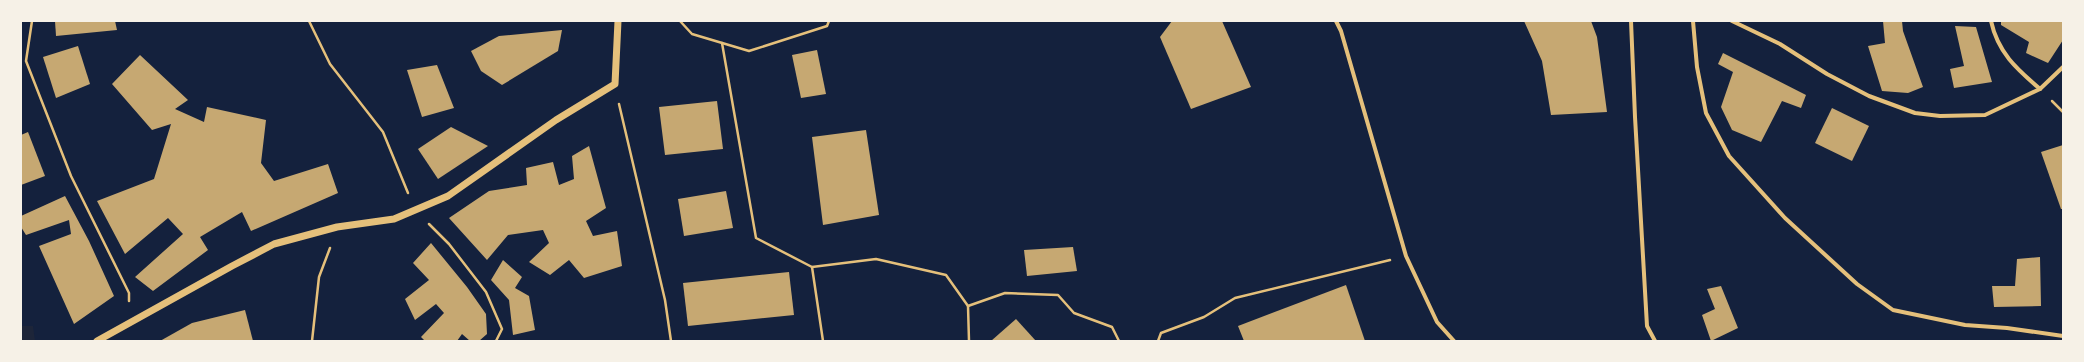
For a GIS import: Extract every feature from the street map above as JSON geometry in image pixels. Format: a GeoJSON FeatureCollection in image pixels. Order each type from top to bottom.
{"type":"FeatureCollection","features":[{"type":"Feature","properties":{"kind":"street"},"geometry":{"type":"LineString","coordinates":[[97,341],[274,244],[337,227],[394,219],[448,196],[556,120],[614,84],[618,21]]}},
{"type":"Feature","properties":{"kind":"street"},"geometry":{"type":"LineString","coordinates":[[1336,21],[1341,31],[1406,256],[1437,322],[1454,341]]}},
{"type":"Feature","properties":{"kind":"street"},"geometry":{"type":"LineString","coordinates":[[1631,21],[1647,326],[1655,341]]}},
{"type":"Feature","properties":{"kind":"street"},"geometry":{"type":"LineString","coordinates":[[1693,21],[1697,68],[1706,112],[1729,156],[1785,218],[1857,284],[1893,310],[1966,325],[2007,328],[2063,336]]}},
{"type":"Feature","properties":{"kind":"street"},"geometry":{"type":"LineString","coordinates":[[1732,21],[1780,44],[1827,74],[1869,96],[1915,113],[1940,116],[1985,115],[2040,89],[2063,67]]}},
{"type":"Feature","properties":{"kind":"street"},"geometry":{"type":"LineString","coordinates":[[1991,21],[1993,30],[2009,61],[2040,89]]}},
{"type":"Feature","properties":{"kind":"path"},"geometry":{"type":"LineString","coordinates":[[32,21],[26,61],[71,176],[129,293],[128,324]]}},
{"type":"Feature","properties":{"kind":"path"},"geometry":{"type":"LineString","coordinates":[[309,21],[330,64],[384,132],[415,210],[449,244],[486,292],[502,329],[496,341]]}},
{"type":"Feature","properties":{"kind":"path"},"geometry":{"type":"LineString","coordinates":[[680,21],[692,34],[748,51],[826,26],[829,21]]}},
{"type":"Feature","properties":{"kind":"path"},"geometry":{"type":"LineString","coordinates":[[722,43],[756,238],[812,267],[876,259],[946,275],[968,306],[969,341]]}},
{"type":"Feature","properties":{"kind":"path"},"geometry":{"type":"LineString","coordinates":[[614,84],[665,300],[671,341]]}},
{"type":"Feature","properties":{"kind":"path"},"geometry":{"type":"LineString","coordinates":[[312,341],[319,277],[337,227]]}},
{"type":"Feature","properties":{"kind":"path"},"geometry":{"type":"LineString","coordinates":[[1158,341],[1161,333],[1204,317],[1235,298],[1406,256]]}},
{"type":"Feature","properties":{"kind":"path"},"geometry":{"type":"LineString","coordinates":[[812,267],[823,341]]}},
{"type":"Feature","properties":{"kind":"path"},"geometry":{"type":"LineString","coordinates":[[968,306],[1005,293],[1058,295],[1074,313],[1112,328],[1119,341]]}},
{"type":"Feature","properties":{"kind":"shaded area"},"geometry":{"type":"Polygon","coordinates":[[[21,326],[33,326],[35,341],[21,341],[21,326]]]}},
{"type":"Feature","properties":{"kind":"building"},"geometry":{"type":"Polygon","coordinates":[[[55,21],[115,21],[117,30],[56,36],[55,21]]]}},
{"type":"Feature","properties":{"kind":"building"},"geometry":{"type":"Polygon","coordinates":[[[1172,21],[1222,21],[1251,87],[1191,109],[1160,37],[1172,21]]]}},
{"type":"Feature","properties":{"kind":"building"},"geometry":{"type":"Polygon","coordinates":[[[1524,21],[1591,21],[1597,37],[1607,112],[1551,115],[1542,61],[1524,21]]]}},
{"type":"Feature","properties":{"kind":"building"},"geometry":{"type":"Polygon","coordinates":[[[1883,21],[1902,21],[1903,31],[1923,87],[1908,93],[1882,91],[1868,46],[1885,43],[1883,21]]]}},
{"type":"Feature","properties":{"kind":"building"},"geometry":{"type":"Polygon","coordinates":[[[2001,21],[2063,21],[2063,40],[2048,63],[2026,53],[2029,42],[2001,25],[2001,21]]]}},
{"type":"Feature","properties":{"kind":"building"},"geometry":{"type":"Polygon","coordinates":[[[1955,26],[1976,27],[1992,82],[1954,88],[1950,69],[1964,66],[1955,26]]]}},
{"type":"Feature","properties":{"kind":"building"},"geometry":{"type":"Polygon","coordinates":[[[562,30],[558,51],[502,85],[481,71],[471,51],[499,36],[562,30]]]}},
{"type":"Feature","properties":{"kind":"building"},"geometry":{"type":"Polygon","coordinates":[[[78,46],[90,84],[56,98],[43,57],[78,46]]]}},
{"type":"Feature","properties":{"kind":"building"},"geometry":{"type":"Polygon","coordinates":[[[817,50],[826,94],[801,98],[792,55],[817,50]]]}},
{"type":"Feature","properties":{"kind":"building"},"geometry":{"type":"Polygon","coordinates":[[[1723,53],[1806,95],[1801,108],[1782,101],[1761,142],[1732,130],[1721,107],[1733,72],[1718,64],[1723,53]]]}},
{"type":"Feature","properties":{"kind":"building"},"geometry":{"type":"Polygon","coordinates":[[[140,55],[188,100],[175,109],[204,122],[207,107],[266,120],[261,163],[274,181],[328,164],[338,193],[251,231],[242,212],[200,237],[208,250],[153,291],[135,277],[183,234],[168,218],[125,254],[97,201],[154,179],[171,124],[152,130],[112,84],[140,55]]]}},
{"type":"Feature","properties":{"kind":"building"},"geometry":{"type":"Polygon","coordinates":[[[437,65],[454,108],[422,117],[407,70],[437,65]]]}},
{"type":"Feature","properties":{"kind":"building"},"geometry":{"type":"Polygon","coordinates":[[[717,101],[723,149],[665,155],[659,107],[717,101]]]}},
{"type":"Feature","properties":{"kind":"building"},"geometry":{"type":"Polygon","coordinates":[[[1832,108],[1869,126],[1852,161],[1815,143],[1832,108]]]}},
{"type":"Feature","properties":{"kind":"building"},"geometry":{"type":"Polygon","coordinates":[[[451,127],[488,146],[438,179],[418,149],[451,127]]]}},
{"type":"Feature","properties":{"kind":"building"},"geometry":{"type":"Polygon","coordinates":[[[866,130],[879,215],[823,225],[812,137],[866,130]]]}},
{"type":"Feature","properties":{"kind":"building"},"geometry":{"type":"Polygon","coordinates":[[[28,132],[45,176],[21,185],[21,135],[28,132]]]}},
{"type":"Feature","properties":{"kind":"building"},"geometry":{"type":"Polygon","coordinates":[[[2063,145],[2063,209],[2061,209],[2041,152],[2063,145]]]}},
{"type":"Feature","properties":{"kind":"building"},"geometry":{"type":"Polygon","coordinates":[[[589,146],[606,208],[586,221],[593,236],[617,231],[622,266],[584,278],[569,260],[550,275],[529,262],[549,243],[543,230],[508,235],[487,260],[449,218],[489,191],[527,185],[526,168],[553,162],[559,185],[574,179],[572,156],[589,146]]]}},
{"type":"Feature","properties":{"kind":"building"},"geometry":{"type":"Polygon","coordinates":[[[726,191],[733,228],[684,236],[678,199],[726,191]]]}},
{"type":"Feature","properties":{"kind":"building"},"geometry":{"type":"Polygon","coordinates":[[[65,196],[89,241],[114,296],[74,324],[39,246],[71,234],[69,220],[26,235],[21,227],[21,216],[65,196]]]}},
{"type":"Feature","properties":{"kind":"building"},"geometry":{"type":"Polygon","coordinates":[[[431,243],[467,287],[486,314],[487,334],[479,341],[470,341],[462,334],[457,341],[425,341],[421,337],[444,313],[436,304],[415,320],[405,299],[429,280],[413,263],[431,243]]]}},
{"type":"Feature","properties":{"kind":"building"},"geometry":{"type":"Polygon","coordinates":[[[1073,247],[1077,271],[1027,276],[1024,250],[1073,247]]]}},
{"type":"Feature","properties":{"kind":"building"},"geometry":{"type":"Polygon","coordinates":[[[2040,257],[2041,306],[1994,307],[1992,286],[2015,286],[2017,259],[2040,257]]]}},
{"type":"Feature","properties":{"kind":"building"},"geometry":{"type":"Polygon","coordinates":[[[503,260],[522,277],[515,288],[529,296],[535,330],[513,335],[509,300],[491,280],[503,260]]]}},
{"type":"Feature","properties":{"kind":"building"},"geometry":{"type":"Polygon","coordinates":[[[789,272],[794,315],[688,326],[683,283],[789,272]]]}},
{"type":"Feature","properties":{"kind":"building"},"geometry":{"type":"Polygon","coordinates":[[[1346,285],[1365,341],[1244,341],[1238,326],[1346,285]]]}},
{"type":"Feature","properties":{"kind":"building"},"geometry":{"type":"Polygon","coordinates":[[[1721,286],[1738,328],[1711,341],[1702,315],[1715,309],[1707,289],[1721,286]]]}},
{"type":"Feature","properties":{"kind":"building"},"geometry":{"type":"Polygon","coordinates":[[[245,310],[253,341],[160,341],[192,323],[245,310]]]}},
{"type":"Feature","properties":{"kind":"building"},"geometry":{"type":"Polygon","coordinates":[[[1016,319],[1036,341],[991,341],[1016,319]]]}}]}
